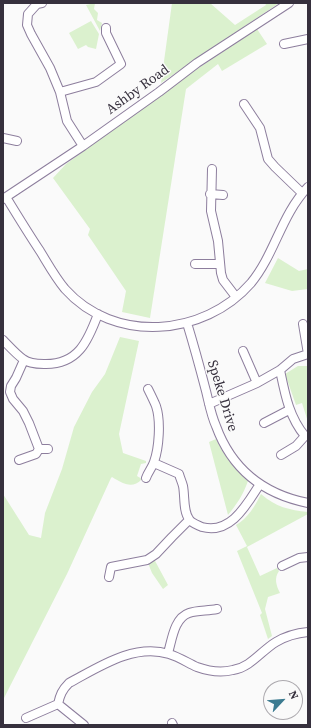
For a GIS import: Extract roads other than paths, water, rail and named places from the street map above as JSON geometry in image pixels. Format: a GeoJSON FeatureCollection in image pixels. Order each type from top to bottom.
{"type":"FeatureCollection","features":[{"type":"Feature","properties":{"kind":"street"},"geometry":{"type":"LineString","coordinates":[[42,3],[37,4],[28,14],[27,25],[50,68],[60,92],[67,121],[83,146]]}},
{"type":"Feature","properties":{"kind":"street","name":"Ashby Road"},"geometry":{"type":"LineString","coordinates":[[4,198],[83,146],[197,63],[289,3]]}},
{"type":"Feature","properties":{"kind":"street"},"geometry":{"type":"LineString","coordinates":[[60,92],[96,82],[121,64],[106,33],[106,28]]}},
{"type":"Feature","properties":{"kind":"street"},"geometry":{"type":"LineString","coordinates":[[284,44],[308,39]]}},
{"type":"Feature","properties":{"kind":"street"},"geometry":{"type":"LineString","coordinates":[[244,104],[260,128],[268,159],[302,193]]}},
{"type":"Feature","properties":{"kind":"street"},"geometry":{"type":"LineString","coordinates":[[3,138],[17,141]]}},
{"type":"Feature","properties":{"kind":"street"},"geometry":{"type":"LineString","coordinates":[[212,169],[210,194],[211,212],[218,241],[223,280],[236,297]]}},
{"type":"Feature","properties":{"kind":"street"},"geometry":{"type":"LineString","coordinates":[[4,198],[61,283],[78,301],[98,314],[120,322],[142,327],[169,326],[187,323],[219,310],[236,297],[252,281],[261,268],[285,217],[308,187]]}},
{"type":"Feature","properties":{"kind":"street"},"geometry":{"type":"LineString","coordinates":[[210,194],[223,195]]}},
{"type":"Feature","properties":{"kind":"street"},"geometry":{"type":"LineString","coordinates":[[195,264],[220,264]]}},
{"type":"Feature","properties":{"kind":"street"},"geometry":{"type":"LineString","coordinates":[[3,340],[24,360],[54,365],[66,361],[75,355],[90,335],[98,314]]}},
{"type":"Feature","properties":{"kind":"street","name":"Speke Drive"},"geometry":{"type":"LineString","coordinates":[[187,323],[209,404],[224,445],[238,464],[260,484],[276,494],[308,503]]}},
{"type":"Feature","properties":{"kind":"street"},"geometry":{"type":"LineString","coordinates":[[209,404],[257,383],[280,370],[293,359],[308,354],[303,324]]}},
{"type":"Feature","properties":{"kind":"street"},"geometry":{"type":"LineString","coordinates":[[243,352],[257,383]]}},
{"type":"Feature","properties":{"kind":"street"},"geometry":{"type":"LineString","coordinates":[[24,360],[16,378],[6,393],[23,411],[39,449]]}},
{"type":"Feature","properties":{"kind":"street"},"geometry":{"type":"LineString","coordinates":[[280,370],[289,410],[299,429],[305,436],[296,446],[281,455]]}},
{"type":"Feature","properties":{"kind":"street"},"geometry":{"type":"LineString","coordinates":[[146,478],[148,471],[154,463],[158,444],[159,425],[156,407],[148,389]]}},
{"type":"Feature","properties":{"kind":"street"},"geometry":{"type":"LineString","coordinates":[[264,423],[289,410]]}},
{"type":"Feature","properties":{"kind":"street"},"geometry":{"type":"LineString","coordinates":[[39,449],[48,449]]}},
{"type":"Feature","properties":{"kind":"street"},"geometry":{"type":"LineString","coordinates":[[19,460],[36,454],[39,449]]}},
{"type":"Feature","properties":{"kind":"street"},"geometry":{"type":"LineString","coordinates":[[154,463],[178,474],[182,484],[189,520],[206,528],[224,526],[232,521],[242,511],[260,484]]}},
{"type":"Feature","properties":{"kind":"street"},"geometry":{"type":"LineString","coordinates":[[109,577],[111,567],[147,560],[156,554],[189,520]]}},
{"type":"Feature","properties":{"kind":"street"},"geometry":{"type":"LineString","coordinates":[[282,566],[299,558],[308,557]]}},
{"type":"Feature","properties":{"kind":"street"},"geometry":{"type":"LineString","coordinates":[[168,653],[178,621],[183,616],[190,612],[217,610]]}},
{"type":"Feature","properties":{"kind":"street"},"geometry":{"type":"LineString","coordinates":[[58,704],[63,689],[69,683],[118,658],[145,651],[168,653],[182,658],[197,667],[210,671],[224,672],[243,667],[273,644],[284,638],[297,633],[308,632]]}},
{"type":"Feature","properties":{"kind":"street"},"geometry":{"type":"LineString","coordinates":[[26,718],[58,704]]}},
{"type":"Feature","properties":{"kind":"street"},"geometry":{"type":"LineString","coordinates":[[58,704],[84,725]]}}]}
